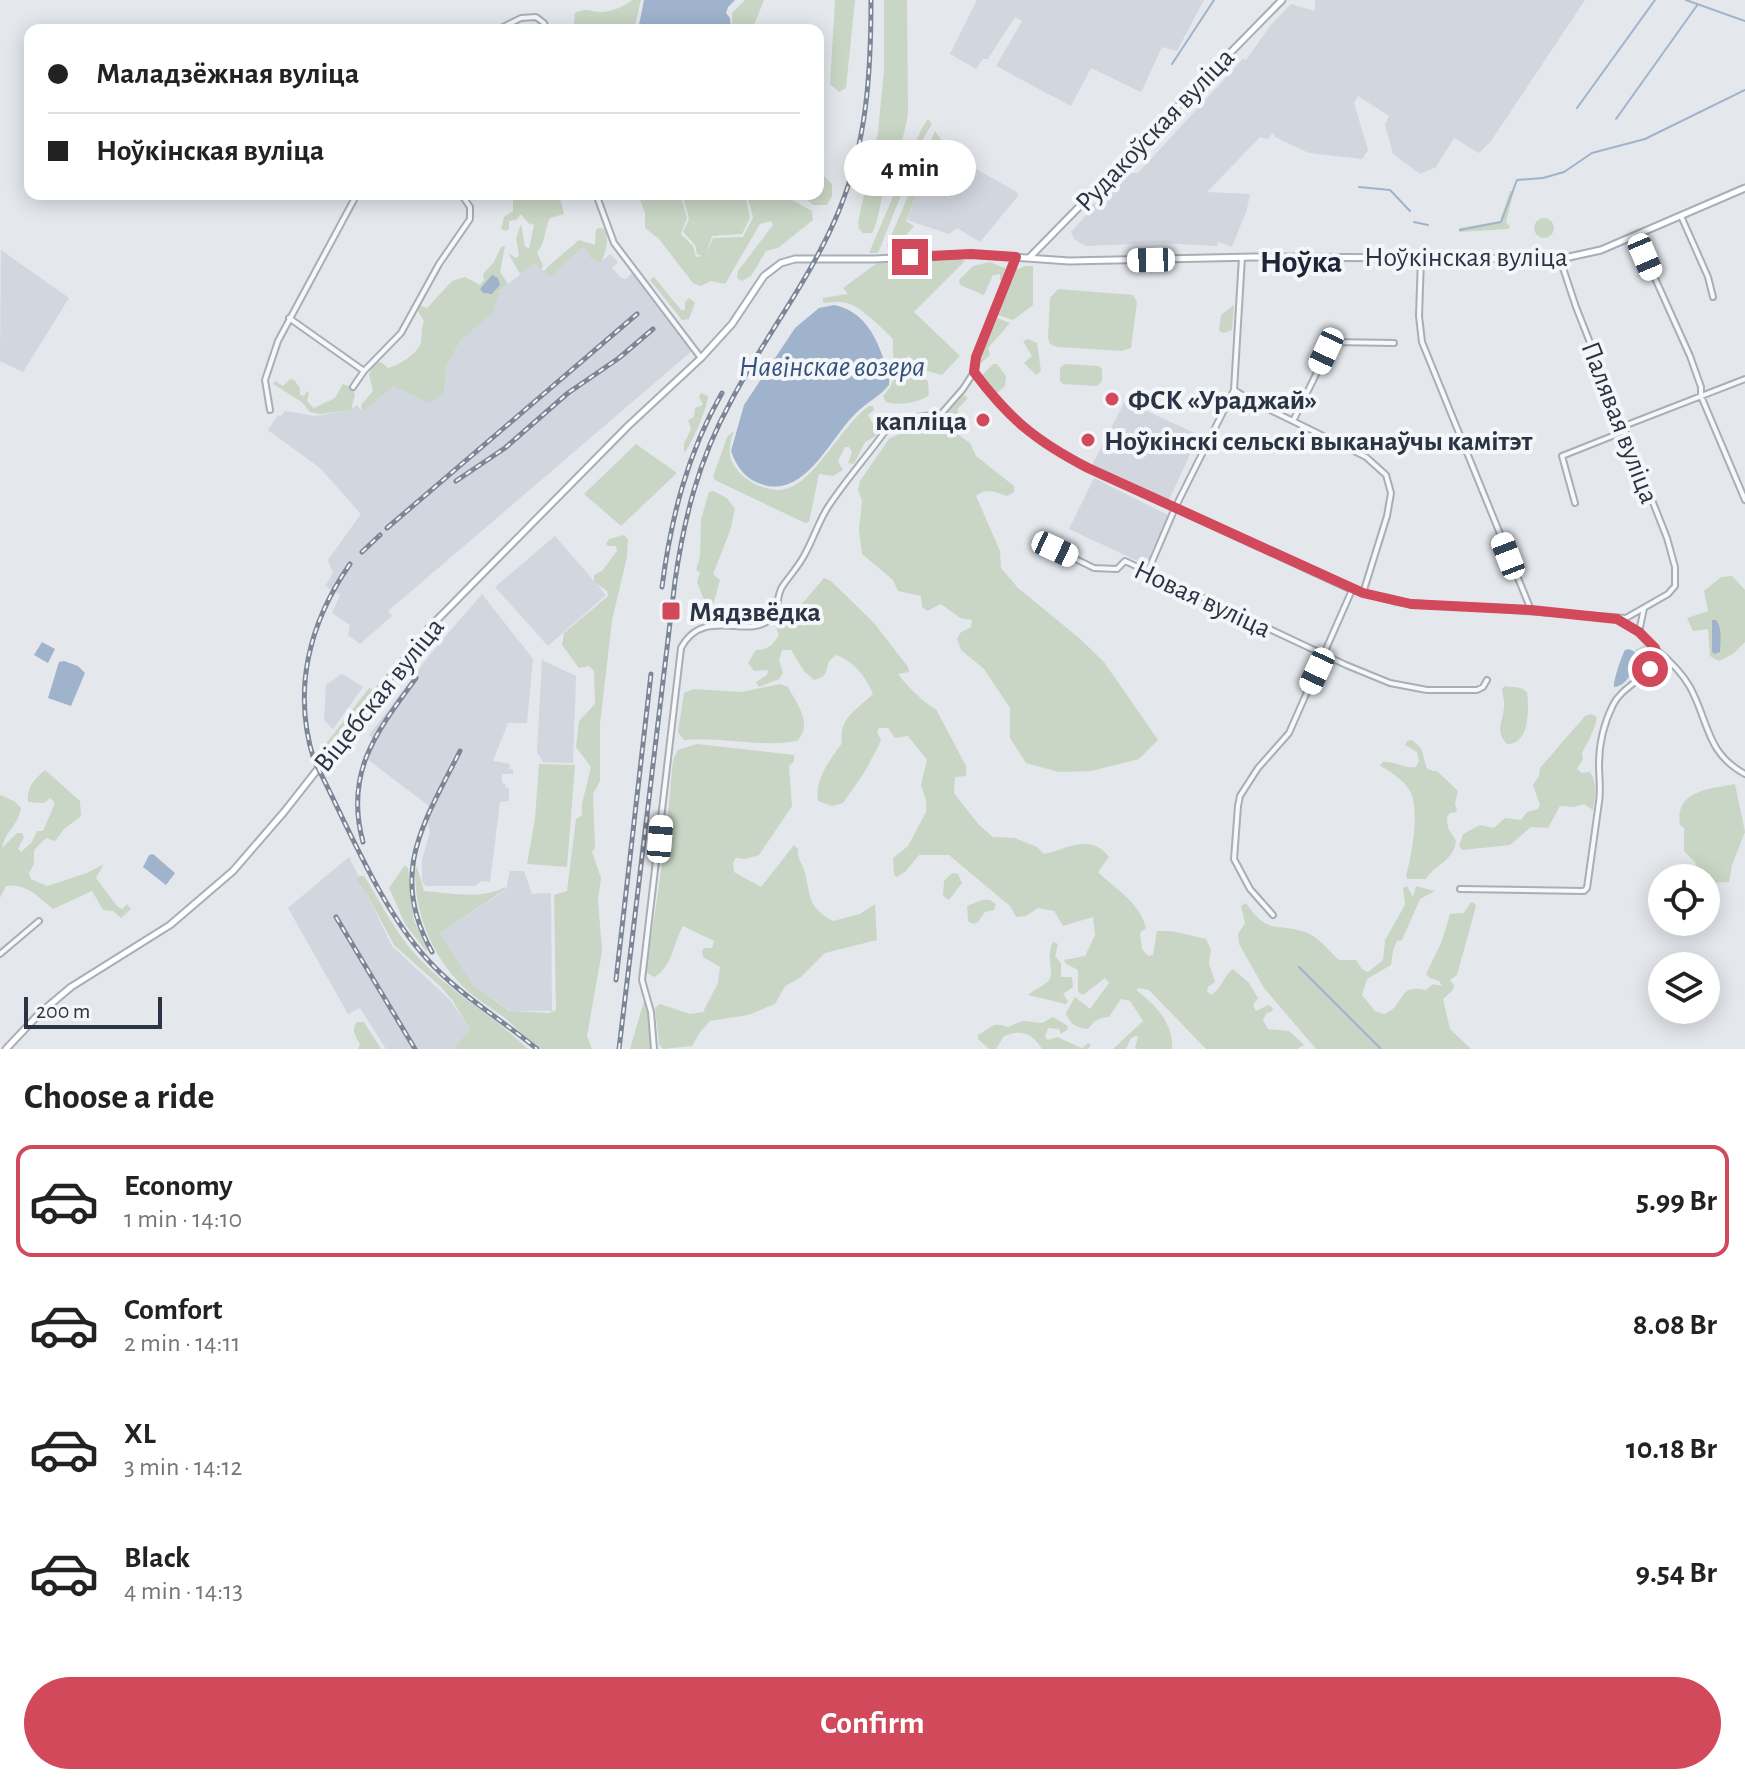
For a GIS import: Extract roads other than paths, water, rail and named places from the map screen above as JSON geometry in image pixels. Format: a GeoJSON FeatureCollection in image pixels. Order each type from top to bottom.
{"type":"FeatureCollection","features":[{"type":"Feature","properties":{"kind":"main road","name":"Рудакоўская вуліца"},"geometry":{"type":"LineString","coordinates":[[1028,259],[1282,0]]}},
{"type":"Feature","properties":{"kind":"main road","name":"Ноўкінская вуліца"},"geometry":{"type":"LineString","coordinates":[[694,364],[732,324],[764,276],[788,260],[971,254],[1069,261],[1242,257],[1560,259],[1585,255],[1636,236],[1745,188]]}},
{"type":"Feature","properties":{"kind":"main road","name":"Віцебская вуліца"},"geometry":{"type":"LineString","coordinates":[[6,1049],[39,1014],[71,987],[170,925],[233,871],[284,812],[415,644],[694,364]]}},
{"type":"Feature","properties":{"kind":"street"},"geometry":{"type":"LineString","coordinates":[[509,24],[521,18],[536,17],[544,24]]}},
{"type":"Feature","properties":{"kind":"street"},"geometry":{"type":"LineString","coordinates":[[270,410],[265,380],[278,341],[354,200]]}},
{"type":"Feature","properties":{"kind":"street"},"geometry":{"type":"LineString","coordinates":[[353,387],[364,371],[401,333],[439,264],[470,219],[470,207],[465,200]]}},
{"type":"Feature","properties":{"kind":"street"},"geometry":{"type":"LineString","coordinates":[[598,200],[614,243],[701,358]]}},
{"type":"Feature","properties":{"kind":"street"},"geometry":{"type":"LineString","coordinates":[[1681,216],[1699,255],[1713,297]]}},
{"type":"Feature","properties":{"kind":"street"},"geometry":{"type":"LineString","coordinates":[[1636,236],[1690,356],[1701,396],[1745,500]]}},
{"type":"Feature","properties":{"kind":"street"},"geometry":{"type":"LineString","coordinates":[[654,1049],[651,1012],[642,980],[681,648],[693,632],[702,628],[737,624],[758,626],[772,619],[779,606],[779,591],[804,556],[826,509],[891,423],[941,414],[963,389],[974,372],[976,357],[1016,257]]}},
{"type":"Feature","properties":{"kind":"street"},"geometry":{"type":"LineString","coordinates":[[1148,571],[1175,508],[1234,390],[1242,257]]}},
{"type":"Feature","properties":{"kind":"street"},"geometry":{"type":"LineString","coordinates":[[1421,258],[1419,316],[1422,342],[1531,610]]}},
{"type":"Feature","properties":{"kind":"street","name":"Палявая вуліца"},"geometry":{"type":"LineString","coordinates":[[1560,259],[1673,556],[1677,577],[1675,586],[1668,594],[1644,608]]}},
{"type":"Feature","properties":{"kind":"street"},"geometry":{"type":"LineString","coordinates":[[289,318],[364,371]]}},
{"type":"Feature","properties":{"kind":"street"},"geometry":{"type":"LineString","coordinates":[[1293,421],[1332,342],[1394,343]]}},
{"type":"Feature","properties":{"kind":"street"},"geometry":{"type":"LineString","coordinates":[[974,372],[1003,408],[1047,447],[1352,590],[1411,604],[1531,610],[1617,619],[1626,618],[1644,608]]}},
{"type":"Feature","properties":{"kind":"street"},"geometry":{"type":"LineString","coordinates":[[1575,503],[1562,456],[1745,379]]}},
{"type":"Feature","properties":{"kind":"street"},"geometry":{"type":"LineString","coordinates":[[1234,390],[1366,457],[1381,468],[1389,482],[1387,516],[1363,593]]}},
{"type":"Feature","properties":{"kind":"street","name":"Новая вуліца"},"geometry":{"type":"LineString","coordinates":[[1055,549],[1094,568],[1117,569],[1125,561],[1370,675],[1409,687],[1477,690],[1487,680]]}},
{"type":"Feature","properties":{"kind":"street"},"geometry":{"type":"LineString","coordinates":[[1273,915],[1250,889],[1234,859],[1240,796],[1258,768],[1289,733],[1352,590]]}},
{"type":"Feature","properties":{"kind":"street"},"geometry":{"type":"LineString","coordinates":[[1639,632],[1644,608]]}},
{"type":"Feature","properties":{"kind":"street"},"geometry":{"type":"LineString","coordinates":[[1617,619],[1639,632],[1674,666],[1689,687],[1717,751],[1733,768],[1745,774]]}},
{"type":"Feature","properties":{"kind":"street"},"geometry":{"type":"LineString","coordinates":[[1460,889],[1584,891],[1587,888],[1600,799],[1599,752],[1602,737],[1616,697],[1650,669],[1655,659],[1655,648]]}},
{"type":"Feature","properties":{"kind":"street"},"geometry":{"type":"LineString","coordinates":[[0,954],[39,921]]}},
{"type":"Feature","properties":{"kind":"water"},"geometry":{"type":"Polygon","coordinates":[[[644,0],[735,0],[726,13],[730,24],[639,24],[644,0]]]}},
{"type":"Feature","properties":{"kind":"water"},"geometry":{"type":"Polygon","coordinates":[[[492,275],[498,278],[500,285],[492,294],[483,293],[480,289],[492,275]]]}},
{"type":"Feature","properties":{"kind":"water","name":"Навінскае возера"},"geometry":{"type":"Polygon","coordinates":[[[834,305],[853,312],[872,333],[887,369],[889,385],[856,413],[805,474],[779,486],[758,483],[743,472],[731,451],[744,405],[795,328],[819,308],[834,305]]]}},
{"type":"Feature","properties":{"kind":"water"},"geometry":{"type":"Polygon","coordinates":[[[1712,620],[1716,620],[1721,635],[1720,652],[1714,654],[1712,651],[1712,620]]]}},
{"type":"Feature","properties":{"kind":"water"},"geometry":{"type":"Polygon","coordinates":[[[42,642],[55,649],[48,663],[34,655],[42,642]]]}},
{"type":"Feature","properties":{"kind":"water"},"geometry":{"type":"Polygon","coordinates":[[[1629,649],[1635,652],[1638,662],[1626,681],[1614,687],[1621,658],[1629,649]]]}},
{"type":"Feature","properties":{"kind":"water"},"geometry":{"type":"Polygon","coordinates":[[[59,662],[78,666],[85,673],[71,706],[48,698],[59,662]]]}},
{"type":"Feature","properties":{"kind":"water"},"geometry":{"type":"Polygon","coordinates":[[[153,854],[175,873],[166,885],[143,867],[149,855],[153,854]]]}},
{"type":"Feature","properties":{"kind":"waterway"},"geometry":{"type":"LineString","coordinates":[[1172,64],[1214,0]]}},
{"type":"Feature","properties":{"kind":"waterway"},"geometry":{"type":"LineString","coordinates":[[1577,108],[1655,0]]}},
{"type":"Feature","properties":{"kind":"waterway"},"geometry":{"type":"LineString","coordinates":[[1686,0],[1745,21]]}},
{"type":"Feature","properties":{"kind":"waterway"},"geometry":{"type":"LineString","coordinates":[[1616,119],[1698,4]]}},
{"type":"Feature","properties":{"kind":"waterway"},"geometry":{"type":"LineString","coordinates":[[1460,230],[1501,222],[1517,180],[1564,172],[1592,153],[1645,139],[1745,90]]}},
{"type":"Feature","properties":{"kind":"waterway"},"geometry":{"type":"LineString","coordinates":[[1359,187],[1390,190],[1410,211]]}},
{"type":"Feature","properties":{"kind":"waterway"},"geometry":{"type":"LineString","coordinates":[[1414,222],[1428,225]]}},
{"type":"Feature","properties":{"kind":"waterway"},"geometry":{"type":"LineString","coordinates":[[1299,967],[1381,1049]]}},
{"type":"Feature","properties":{"kind":"railway"},"geometry":{"type":"LineString","coordinates":[[619,1049],[675,581],[688,512],[701,467],[719,424],[816,259],[849,183],[866,106],[871,0]]}},
{"type":"Feature","properties":{"kind":"railway"},"geometry":{"type":"LineString","coordinates":[[387,528],[637,314]]}},
{"type":"Feature","properties":{"kind":"railway"},"geometry":{"type":"LineString","coordinates":[[456,481],[505,448],[568,393],[619,358],[653,329]]}},
{"type":"Feature","properties":{"kind":"railway"},"geometry":{"type":"LineString","coordinates":[[662,587],[682,487],[699,439],[722,393]]}},
{"type":"Feature","properties":{"kind":"railway"},"geometry":{"type":"LineString","coordinates":[[362,552],[380,535]]}},
{"type":"Feature","properties":{"kind":"railway"},"geometry":{"type":"LineString","coordinates":[[350,564],[324,610],[308,658],[305,708],[314,760],[379,890],[410,938],[452,984],[537,1049]]}},
{"type":"Feature","properties":{"kind":"railway"},"geometry":{"type":"LineString","coordinates":[[616,980],[651,674]]}},
{"type":"Feature","properties":{"kind":"railway"},"geometry":{"type":"LineString","coordinates":[[363,842],[358,817],[361,773],[377,735],[416,678]]}},
{"type":"Feature","properties":{"kind":"railway"},"geometry":{"type":"LineString","coordinates":[[432,952],[419,924],[412,873],[424,825],[460,751]]}},
{"type":"Feature","properties":{"kind":"railway"},"geometry":{"type":"LineString","coordinates":[[336,917],[415,1049]]}},
{"type":"Feature","properties":{"kind":"place","name":"ФСК «Ураджай»"},"geometry":{"type":"Point","coordinates":[1112,399]}},
{"type":"Feature","properties":{"kind":"place","name":"капліца"},"geometry":{"type":"Point","coordinates":[983,420]}},
{"type":"Feature","properties":{"kind":"place","name":"Ноўкінскі сельскі выканаўчы камітэт"},"geometry":{"type":"Point","coordinates":[1088,440]}},
{"type":"Feature","properties":{"kind":"place","name":"Мядзвёдка"},"geometry":{"type":"Point","coordinates":[671,611]}},
{"type":"Feature","properties":{"kind":"district","name":"Ноўка"},"geometry":{"type":"Point","coordinates":[1301,261]}}]}
